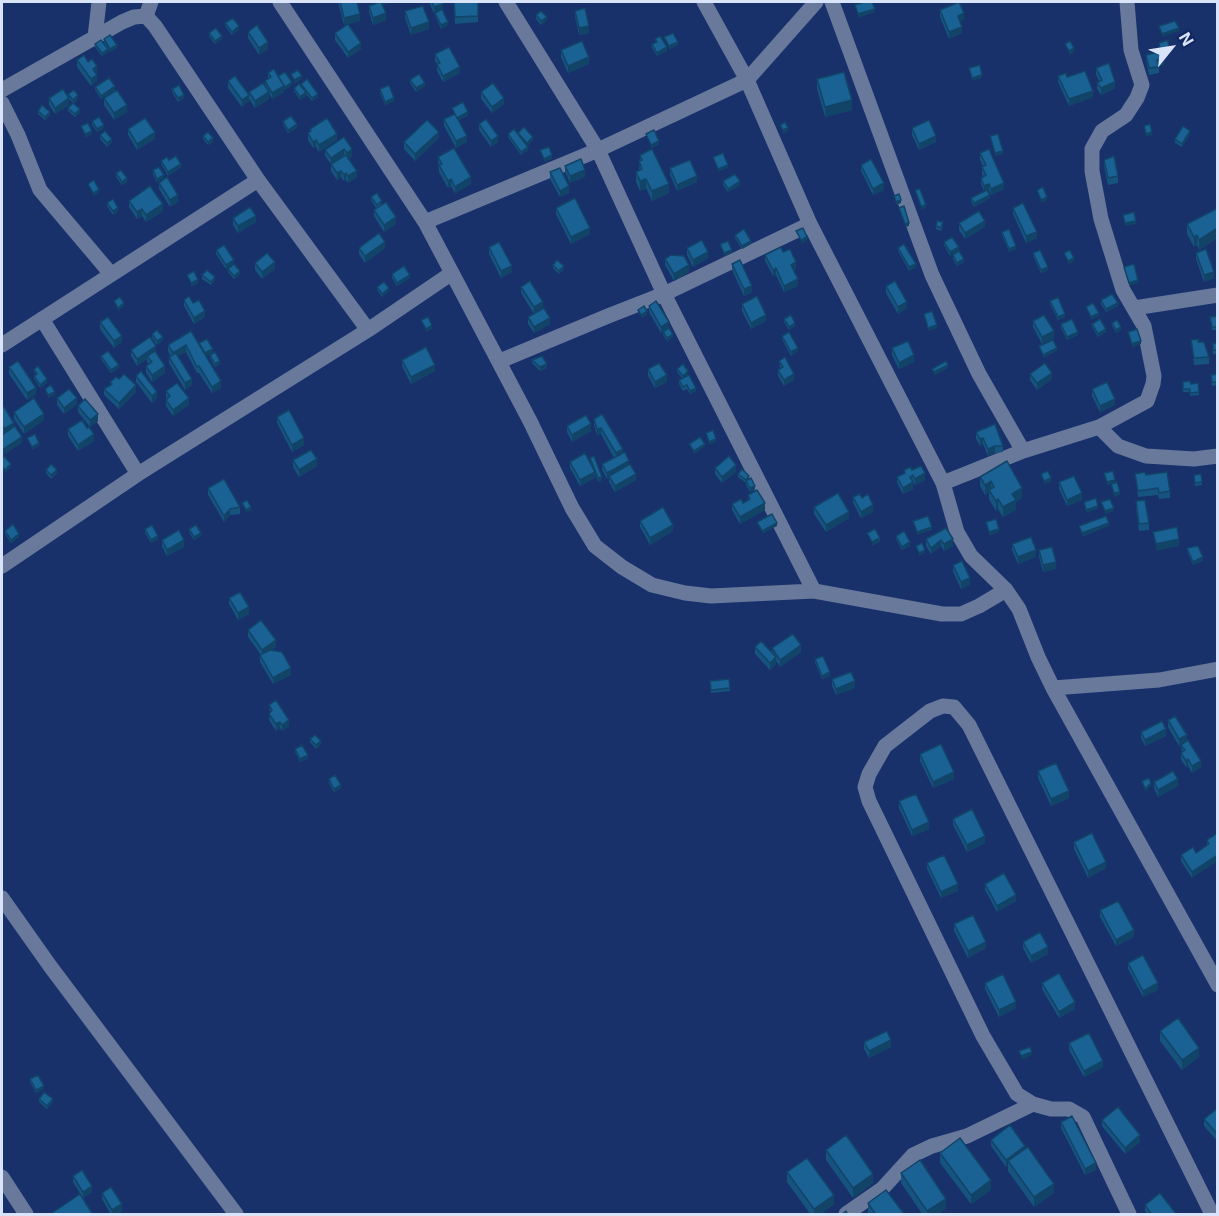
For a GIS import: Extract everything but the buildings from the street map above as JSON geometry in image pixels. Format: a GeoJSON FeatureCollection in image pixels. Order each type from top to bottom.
{"type":"FeatureCollection","features":[{"type":"Feature","properties":{"kind":"street"},"geometry":{"type":"LineString","coordinates":[[95,38],[99,2]]}},
{"type":"Feature","properties":{"kind":"street"},"geometry":{"type":"LineString","coordinates":[[280,2],[425,222],[500,361],[572,508],[595,546],[622,567],[652,585],[685,593],[711,596],[814,591],[942,614],[961,614],[1006,590]]}},
{"type":"Feature","properties":{"kind":"street"},"geometry":{"type":"LineString","coordinates":[[506,2],[598,150],[664,294],[814,591]]}},
{"type":"Feature","properties":{"kind":"street"},"geometry":{"type":"LineString","coordinates":[[704,2],[747,80],[810,224],[943,483],[957,532],[971,556],[1006,590],[1019,609],[1053,687],[1218,985]]}},
{"type":"Feature","properties":{"kind":"street"},"geometry":{"type":"LineString","coordinates":[[425,222],[598,150],[747,80],[816,2]]}},
{"type":"Feature","properties":{"kind":"street"},"geometry":{"type":"LineString","coordinates":[[831,2],[932,275],[980,374],[1023,451]]}},
{"type":"Feature","properties":{"kind":"street"},"geometry":{"type":"LineString","coordinates":[[943,483],[1023,451],[1099,427],[1147,401],[1154,376],[1144,326],[1123,290],[1104,229],[1092,171],[1092,149],[1102,131],[1126,115],[1142,85],[1131,50],[1127,2]]}},
{"type":"Feature","properties":{"kind":"street"},"geometry":{"type":"LineString","coordinates":[[2,90],[148,9],[155,26],[258,180],[368,330]]}},
{"type":"Feature","properties":{"kind":"street"},"geometry":{"type":"LineString","coordinates":[[2,103],[40,189],[111,274]]}},
{"type":"Feature","properties":{"kind":"street"},"geometry":{"type":"LineString","coordinates":[[2,345],[258,180]]}},
{"type":"Feature","properties":{"kind":"street"},"geometry":{"type":"LineString","coordinates":[[500,361],[664,294],[810,224]]}},
{"type":"Feature","properties":{"kind":"street"},"geometry":{"type":"LineString","coordinates":[[2,566],[138,474],[368,330],[452,273]]}},
{"type":"Feature","properties":{"kind":"street"},"geometry":{"type":"LineString","coordinates":[[1134,308],[1218,295]]}},
{"type":"Feature","properties":{"kind":"street"},"geometry":{"type":"LineString","coordinates":[[42,319],[138,474]]}},
{"type":"Feature","properties":{"kind":"street"},"geometry":{"type":"LineString","coordinates":[[1099,427],[1118,446],[1146,456],[1194,459],[1218,456]]}},
{"type":"Feature","properties":{"kind":"street"},"geometry":{"type":"LineString","coordinates":[[1053,687],[1158,680],[1218,669]]}},
{"type":"Feature","properties":{"kind":"street"},"geometry":{"type":"LineString","coordinates":[[1129,1215],[1083,1117],[1069,1109],[1051,1109],[1033,1104],[1017,1094],[983,1036],[869,801],[865,787],[869,774],[885,746],[930,711],[943,706],[954,707],[969,725],[1212,1215]]}},
{"type":"Feature","properties":{"kind":"street"},"geometry":{"type":"LineString","coordinates":[[2,898],[236,1215]]}},
{"type":"Feature","properties":{"kind":"street"},"geometry":{"type":"LineString","coordinates":[[846,1215],[882,1189],[913,1155],[932,1146],[967,1136],[1033,1104]]}},
{"type":"Feature","properties":{"kind":"street"},"geometry":{"type":"LineString","coordinates":[[2,1177],[26,1215]]}}]}
